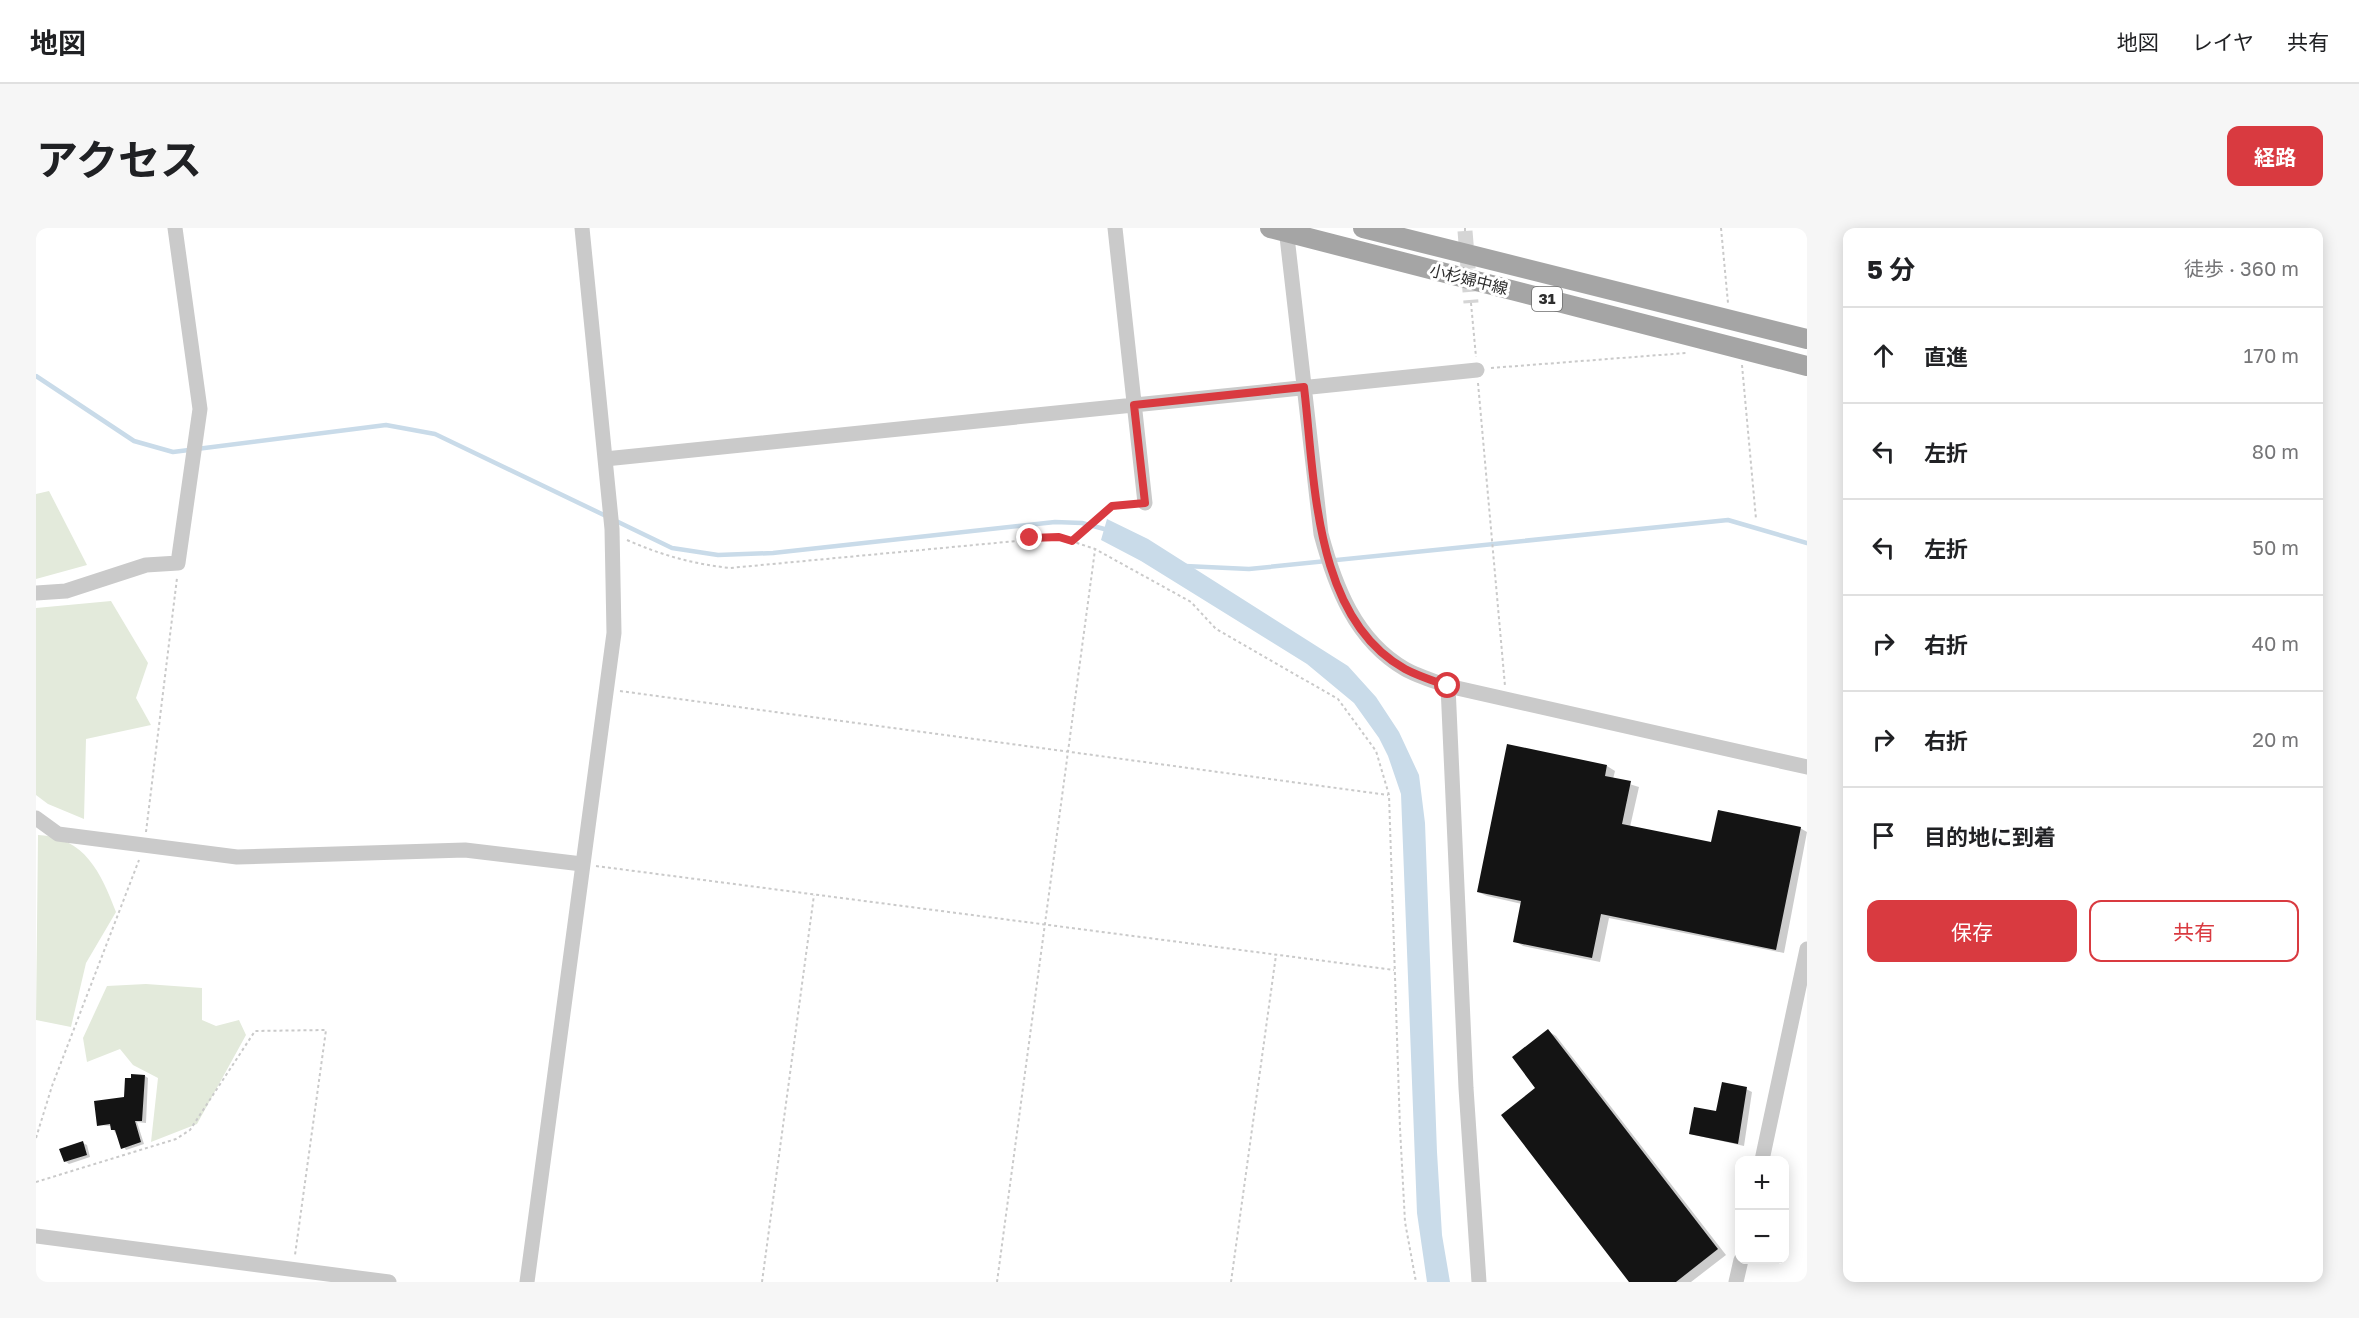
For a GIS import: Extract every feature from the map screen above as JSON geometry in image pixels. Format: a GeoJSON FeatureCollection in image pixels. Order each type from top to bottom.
{"type":"FeatureCollection","features":[{"type":"Feature","properties":{"kind":"main road","name":"小杉婦中線"},"geometry":{"type":"LineString","coordinates":[[1363,228],[1730,322],[1807,339]]}},
{"type":"Feature","properties":{"kind":"main road","name":"小杉婦中線"},"geometry":{"type":"LineString","coordinates":[[1281,229],[1807,366]]}},
{"type":"Feature","properties":{"kind":"street"},"geometry":{"type":"LineString","coordinates":[[36,593],[66,591],[146,565],[178,563],[200,409],[175,228]]}},
{"type":"Feature","properties":{"kind":"street"},"geometry":{"type":"LineString","coordinates":[[527,1282],[614,633],[612,531],[582,228]]}},
{"type":"Feature","properties":{"kind":"street"},"geometry":{"type":"LineString","coordinates":[[1115,228],[1145,503]]}},
{"type":"Feature","properties":{"kind":"street"},"geometry":{"type":"LineString","coordinates":[[1281,229],[1322,534],[1332,573],[1347,609],[1376,646],[1405,669],[1448,686],[1506,702],[1807,767]]}},
{"type":"Feature","properties":{"kind":"street"},"geometry":{"type":"LineString","coordinates":[[605,459],[1477,369]]}},
{"type":"Feature","properties":{"kind":"street"},"geometry":{"type":"LineString","coordinates":[[1448,686],[1467,1100],[1479,1282]]}},
{"type":"Feature","properties":{"kind":"street"},"geometry":{"type":"LineString","coordinates":[[36,818],[58,834],[237,857],[465,850],[582,864]]}},
{"type":"Feature","properties":{"kind":"street"},"geometry":{"type":"LineString","coordinates":[[1763,1156],[1807,949]]}},
{"type":"Feature","properties":{"kind":"street"},"geometry":{"type":"LineString","coordinates":[[36,1236],[389,1282]]}},
{"type":"Feature","properties":{"kind":"street"},"geometry":{"type":"LineString","coordinates":[[1736,1282],[1740,1264]]}},
{"type":"Feature","properties":{"kind":"path"},"geometry":{"type":"LineString","coordinates":[[1721,228],[1730,322]]}},
{"type":"Feature","properties":{"kind":"path"},"geometry":{"type":"LineString","coordinates":[[1471,303],[1506,702]]}},
{"type":"Feature","properties":{"kind":"path"},"geometry":{"type":"LineString","coordinates":[[1740,348],[1756,519]]}},
{"type":"Feature","properties":{"kind":"path"},"geometry":{"type":"LineString","coordinates":[[1477,369],[1696,352]]}},
{"type":"Feature","properties":{"kind":"path"},"geometry":{"type":"LineString","coordinates":[[1072,541],[1112,506],[1145,503]]}},
{"type":"Feature","properties":{"kind":"path"},"geometry":{"type":"LineString","coordinates":[[612,531],[663,556],[693,564],[730,568],[1059,537],[1095,549],[1191,602],[1216,629],[1338,699],[1376,751],[1389,795],[1405,1222],[1416,1282]]}},
{"type":"Feature","properties":{"kind":"path"},"geometry":{"type":"LineString","coordinates":[[997,1282],[1095,549]]}},
{"type":"Feature","properties":{"kind":"path"},"geometry":{"type":"LineString","coordinates":[[606,689],[1389,795]]}},
{"type":"Feature","properties":{"kind":"path"},"geometry":{"type":"LineString","coordinates":[[582,864],[1394,970]]}},
{"type":"Feature","properties":{"kind":"path"},"geometry":{"type":"LineString","coordinates":[[762,1282],[814,895]]}},
{"type":"Feature","properties":{"kind":"path"},"geometry":{"type":"LineString","coordinates":[[1231,1282],[1276,955]]}},
{"type":"Feature","properties":{"kind":"path"},"geometry":{"type":"LineString","coordinates":[[36,1182],[176,1139],[190,1130],[255,1031],[326,1030],[293,1269]]}},
{"type":"Feature","properties":{"kind":"green space"},"geometry":{"type":"Polygon","coordinates":[[[49,491],[87,565],[36,579],[36,494],[49,491]]]}},
{"type":"Feature","properties":{"kind":"green space"},"geometry":{"type":"Polygon","coordinates":[[[111,601],[148,663],[136,698],[151,725],[86,739],[84,819],[48,804],[36,795],[36,608],[111,601]]]}},
{"type":"Feature","properties":{"kind":"green space"},"geometry":{"type":"Polygon","coordinates":[[[38,835],[68,842],[79,850],[97,871],[116,912],[86,963],[71,1027],[36,1020],[38,835]]]}},
{"type":"Feature","properties":{"kind":"green space"},"geometry":{"type":"Polygon","coordinates":[[[146,984],[202,988],[202,1020],[216,1026],[239,1020],[246,1035],[197,1124],[151,1142],[158,1078],[133,1065],[120,1049],[87,1062],[83,1038],[107,986],[146,984]]]}},
{"type":"Feature","properties":{"kind":"water"},"geometry":{"type":"Polygon","coordinates":[[[1107,519],[1148,539],[1348,666],[1376,697],[1399,732],[1419,775],[1425,823],[1442,1235],[1450,1282],[1427,1282],[1417,1213],[1401,794],[1388,756],[1379,738],[1354,703],[1307,664],[1141,561],[1101,540],[1107,519]]]}},
{"type":"Feature","properties":{"kind":"building"},"geometry":{"type":"Polygon","coordinates":[[[1507,744],[1607,765],[1605,776],[1631,781],[1622,824],[1711,842],[1718,810],[1801,827],[1776,950],[1601,914],[1592,958],[1513,942],[1521,901],[1477,892],[1507,744]]]}},
{"type":"Feature","properties":{"kind":"building"},"geometry":{"type":"Polygon","coordinates":[[[1548,1029],[1718,1249],[1676,1282],[1629,1282],[1501,1115],[1535,1088],[1512,1057],[1548,1029]]]}},
{"type":"Feature","properties":{"kind":"building"},"geometry":{"type":"Polygon","coordinates":[[[131,1074],[145,1075],[142,1121],[135,1121],[141,1142],[121,1149],[115,1130],[111,1130],[110,1124],[97,1126],[94,1101],[124,1097],[125,1078],[131,1078],[131,1074]]]}},
{"type":"Feature","properties":{"kind":"building"},"geometry":{"type":"Polygon","coordinates":[[[1722,1082],[1747,1087],[1738,1144],[1689,1134],[1694,1107],[1716,1111],[1722,1082]]]}},
{"type":"Feature","properties":{"kind":"building"},"geometry":{"type":"Polygon","coordinates":[[[83,1141],[87,1155],[64,1162],[59,1149],[83,1141]]]}},
{"type":"Feature","properties":{"kind":"waterway"},"geometry":{"type":"LineString","coordinates":[[36,376],[134,441],[173,452],[386,425],[435,434],[606,516]]}},
{"type":"Feature","properties":{"kind":"waterway"},"geometry":{"type":"LineString","coordinates":[[614,520],[672,548],[718,555],[773,553],[1055,522],[1082,523],[1108,530]]}},
{"type":"Feature","properties":{"kind":"waterway"},"geometry":{"type":"LineString","coordinates":[[1185,566],[1249,569],[1728,520],[1807,543]]}},
{"type":"Feature","properties":{"kind":"tunnel"},"geometry":{"type":"LineString","coordinates":[[1465,231],[1471,303]]}},
{"type":"Feature","properties":{"kind":"route"},"geometry":{"type":"LineString","coordinates":[[1030,538],[1059,537],[1072,541],[1112,506],[1145,503],[1134,405],[1304,387],[1322,534],[1332,573],[1347,609],[1376,646],[1405,669],[1448,686]]}}]}
